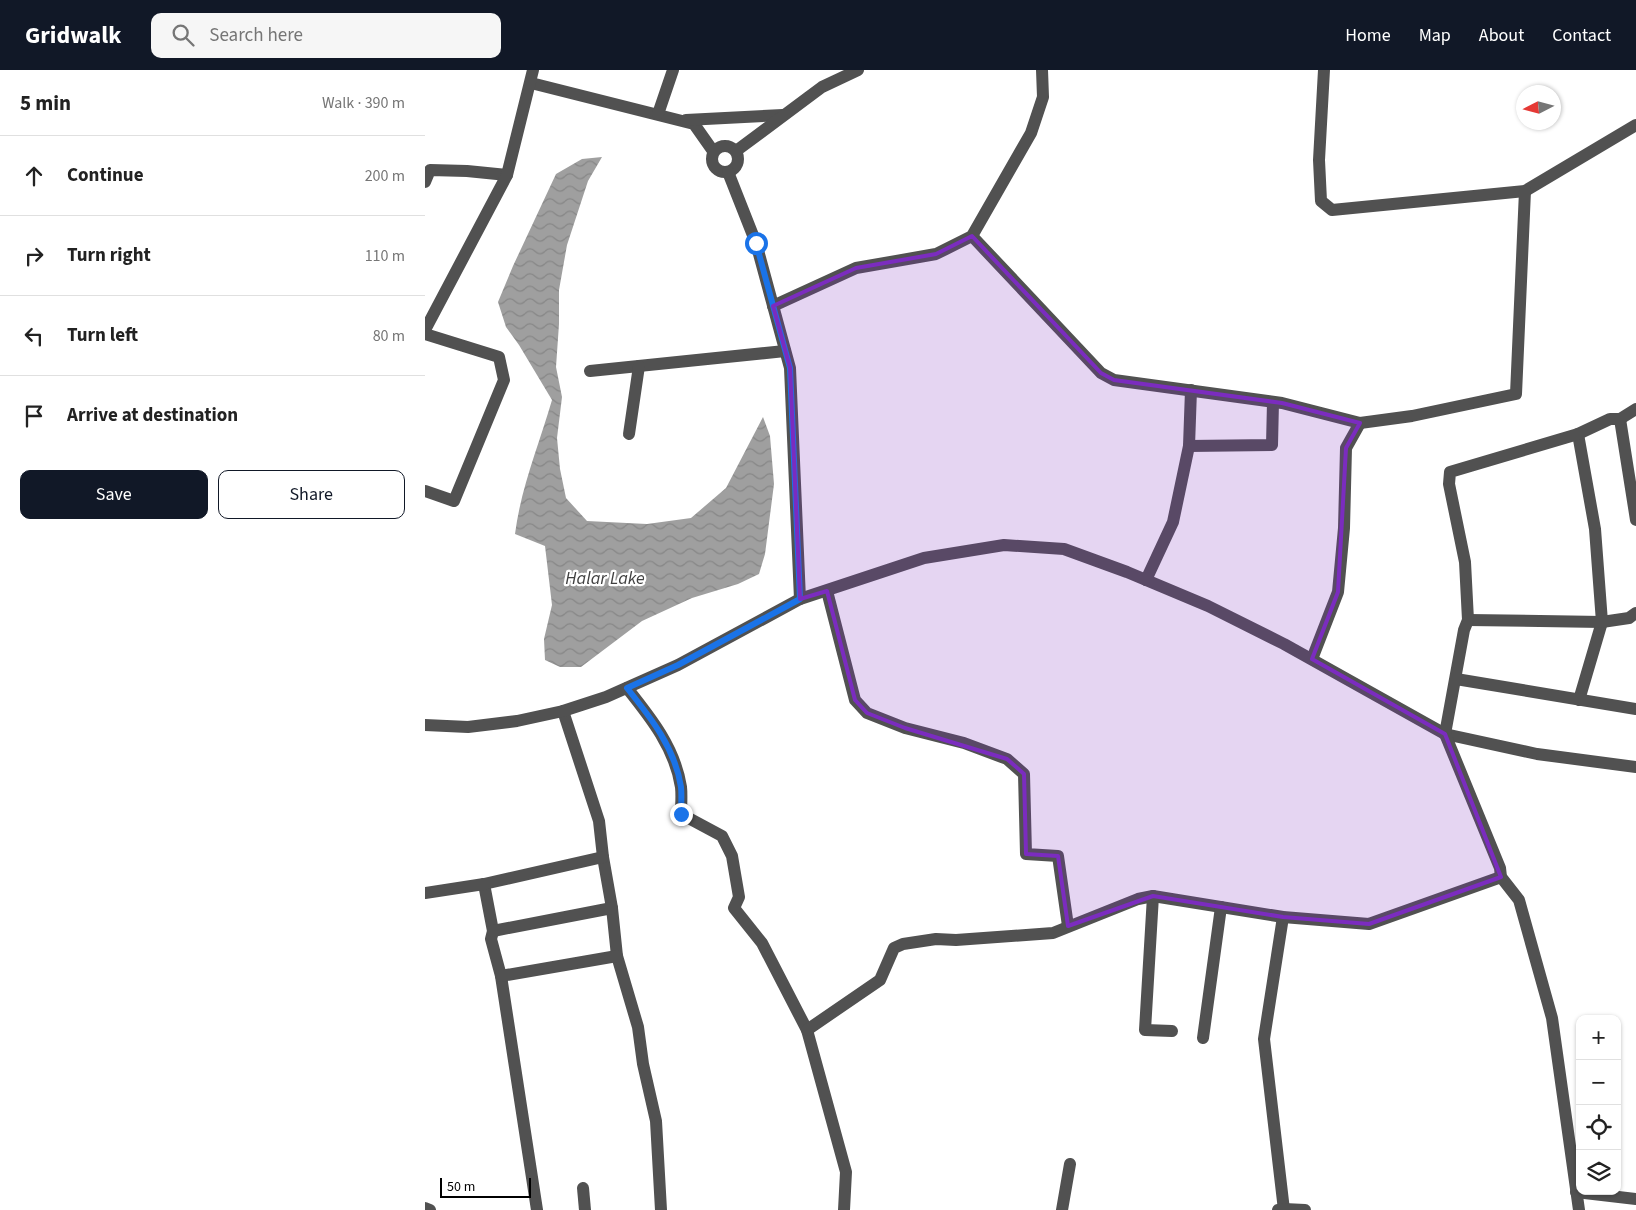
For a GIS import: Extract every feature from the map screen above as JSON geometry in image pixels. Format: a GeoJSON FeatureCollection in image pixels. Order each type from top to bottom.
{"type":"FeatureCollection","features":[{"type":"Feature","properties":{"kind":"street"},"geometry":{"type":"LineString","coordinates":[[658,114],[673,70]]}},
{"type":"Feature","properties":{"kind":"street"},"geometry":{"type":"LineString","coordinates":[[736,151],[838,74],[858,70]]}},
{"type":"Feature","properties":{"kind":"street"},"geometry":{"type":"LineString","coordinates":[[773,306],[856,268],[936,254],[972,236],[1031,133],[1043,97],[1042,70]]}},
{"type":"Feature","properties":{"kind":"street"},"geometry":{"type":"LineString","coordinates":[[1324,70],[1319,160],[1320,193],[1321,201],[1332,210],[1525,191],[1636,125]]}},
{"type":"Feature","properties":{"kind":"street"},"geometry":{"type":"LineString","coordinates":[[425,330],[507,175],[532,76],[695,124],[713,152]]}},
{"type":"Feature","properties":{"kind":"street"},"geometry":{"type":"LineString","coordinates":[[681,120],[784,115]]}},
{"type":"Feature","properties":{"kind":"street"},"geometry":{"type":"LineString","coordinates":[[722,146],[727,146],[736,151],[738,161],[736,166],[728,172],[723,172],[714,167],[711,156],[713,152],[722,146]]}},
{"type":"Feature","properties":{"kind":"street"},"geometry":{"type":"LineString","coordinates":[[425,182],[427,170],[507,175]]}},
{"type":"Feature","properties":{"kind":"street"},"geometry":{"type":"LineString","coordinates":[[728,172],[756,243],[790,368],[800,599]]}},
{"type":"Feature","properties":{"kind":"street"},"geometry":{"type":"LineString","coordinates":[[972,236],[1101,373],[1114,380],[1273,402],[1361,424],[1412,416],[1516,394],[1525,191]]}},
{"type":"Feature","properties":{"kind":"street"},"geometry":{"type":"LineString","coordinates":[[425,334],[499,357],[504,380],[454,501],[425,491]]}},
{"type":"Feature","properties":{"kind":"street"},"geometry":{"type":"LineString","coordinates":[[590,371],[785,351]]}},
{"type":"Feature","properties":{"kind":"street"},"geometry":{"type":"LineString","coordinates":[[629,434],[639,366]]}},
{"type":"Feature","properties":{"kind":"street"},"geometry":{"type":"LineString","coordinates":[[1146,580],[1173,522],[1189,446],[1191,390]]}},
{"type":"Feature","properties":{"kind":"street"},"geometry":{"type":"LineString","coordinates":[[1189,446],[1272,445],[1273,402]]}},
{"type":"Feature","properties":{"kind":"street"},"geometry":{"type":"LineString","coordinates":[[1576,1185],[1552,1018],[1519,900],[1501,877],[1500,868],[1445,734],[1464,630],[1469,620],[1465,562],[1449,484],[1450,472],[1578,434],[1610,419],[1620,419],[1636,409]]}},
{"type":"Feature","properties":{"kind":"street"},"geometry":{"type":"LineString","coordinates":[[1620,419],[1636,520]]}},
{"type":"Feature","properties":{"kind":"street"},"geometry":{"type":"LineString","coordinates":[[1312,660],[1337,592],[1344,528],[1346,448],[1361,424]]}},
{"type":"Feature","properties":{"kind":"street"},"geometry":{"type":"LineString","coordinates":[[1578,434],[1595,529],[1602,622],[1579,700]]}},
{"type":"Feature","properties":{"kind":"street"},"geometry":{"type":"LineString","coordinates":[[425,725],[468,727],[517,721],[563,711],[606,697],[678,665],[800,599],[923,558],[1004,545],[1064,549],[1208,606],[1312,660],[1445,734],[1537,754],[1636,767]]}},
{"type":"Feature","properties":{"kind":"street"},"geometry":{"type":"LineString","coordinates":[[827,590],[855,700],[867,713],[905,728],[963,743],[1007,758],[1024,774],[1026,854],[1057,856],[1068,926]]}},
{"type":"Feature","properties":{"kind":"street"},"geometry":{"type":"LineString","coordinates":[[1469,620],[1602,622],[1629,618],[1636,613]]}},
{"type":"Feature","properties":{"kind":"street"},"geometry":{"type":"LineString","coordinates":[[1456,679],[1636,709]]}},
{"type":"Feature","properties":{"kind":"street"},"geometry":{"type":"LineString","coordinates":[[627,688],[653,720],[675,762],[681,789],[681,814],[722,836],[732,856],[739,896],[734,908],[762,943],[807,1030],[846,1172],[844,1210]]}},
{"type":"Feature","properties":{"kind":"street"},"geometry":{"type":"LineString","coordinates":[[563,711],[599,821],[617,956],[638,1028],[643,1064],[656,1121],[661,1210]]}},
{"type":"Feature","properties":{"kind":"street"},"geometry":{"type":"LineString","coordinates":[[425,893],[484,884],[603,857]]}},
{"type":"Feature","properties":{"kind":"street"},"geometry":{"type":"LineString","coordinates":[[807,1030],[880,980],[894,948],[903,944],[936,939],[956,940],[1053,932],[1138,899],[1153,896],[1283,917],[1369,924],[1501,877]]}},
{"type":"Feature","properties":{"kind":"street"},"geometry":{"type":"LineString","coordinates":[[484,884],[493,931],[491,939],[501,976],[537,1210]]}},
{"type":"Feature","properties":{"kind":"street"},"geometry":{"type":"LineString","coordinates":[[1153,896],[1145,1030],[1172,1031]]}},
{"type":"Feature","properties":{"kind":"street"},"geometry":{"type":"LineString","coordinates":[[1203,1038],[1221,907]]}},
{"type":"Feature","properties":{"kind":"street"},"geometry":{"type":"LineString","coordinates":[[493,931],[612,908]]}},
{"type":"Feature","properties":{"kind":"street"},"geometry":{"type":"LineString","coordinates":[[1283,917],[1264,1039],[1282,1210],[1305,1210]]}},
{"type":"Feature","properties":{"kind":"street"},"geometry":{"type":"LineString","coordinates":[[501,976],[617,956]]}},
{"type":"Feature","properties":{"kind":"street"},"geometry":{"type":"LineString","coordinates":[[1062,1210],[1070,1164]]}},
{"type":"Feature","properties":{"kind":"street"},"geometry":{"type":"LineString","coordinates":[[583,1188],[585,1210]]}},
{"type":"Feature","properties":{"kind":"street"},"geometry":{"type":"LineString","coordinates":[[1577,1195],[1579,1210]]}},
{"type":"Feature","properties":{"kind":"street"},"geometry":{"type":"LineString","coordinates":[[1602,1195],[1636,1199]]}},
{"type":"Feature","properties":{"kind":"street"},"geometry":{"type":"LineString","coordinates":[[425,1208],[430,1210]]}},
{"type":"Feature","properties":{"kind":"highlighted area"},"geometry":{"type":"Polygon","coordinates":[[[972,236],[1101,373],[1114,380],[1282,403],[1360,423],[1346,448],[1338,592],[1312,659],[1445,734],[1501,877],[1369,924],[1283,917],[1153,896],[1068,926],[1058,856],[1026,854],[1024,774],[1007,759],[905,728],[867,713],[855,700],[827,591],[800,599],[790,368],[773,306],[856,268],[936,254],[972,236]]]}},
{"type":"Feature","properties":{"kind":"water","name":"Halar Lake"},"geometry":{"type":"Polygon","coordinates":[[[602,157],[588,181],[567,245],[559,290],[556,367],[562,397],[557,438],[560,469],[566,498],[587,521],[647,524],[691,518],[726,488],[763,417],[770,436],[774,484],[765,554],[759,574],[738,584],[692,598],[642,621],[581,667],[560,667],[545,660],[544,639],[552,605],[545,546],[515,534],[521,500],[552,400],[506,327],[498,302],[556,174],[582,159],[602,157]]]}},
{"type":"Feature","properties":{"kind":"route"},"geometry":{"type":"LineString","coordinates":[[681,814],[681,789],[675,762],[653,720],[627,688],[678,665],[800,599],[790,368],[756,243]]}}]}
